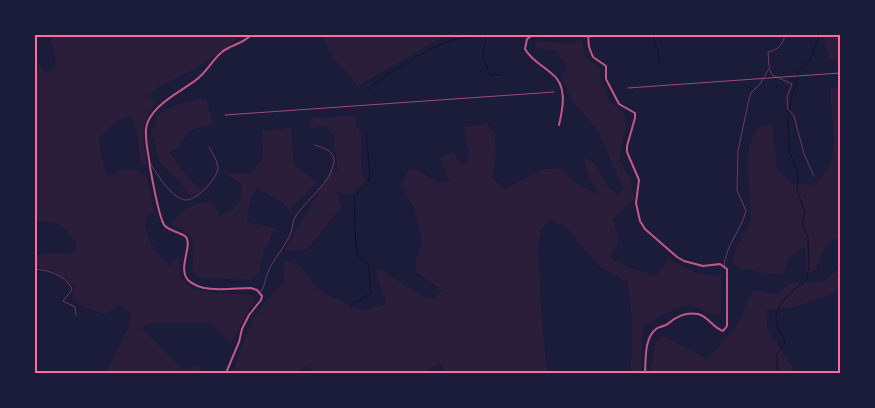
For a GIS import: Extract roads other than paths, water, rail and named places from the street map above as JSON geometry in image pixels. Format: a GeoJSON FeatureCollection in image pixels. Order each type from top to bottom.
{"type":"FeatureCollection","features":[{"type":"Feature","properties":{"kind":"street"},"geometry":{"type":"LineString","coordinates":[[226,373],[249,314],[261,300],[262,296],[260,292],[251,288],[197,286],[186,277],[184,266],[187,240],[185,236],[162,223],[149,161],[146,127],[156,109],[202,76],[222,52],[251,35]]}},
{"type":"Feature","properties":{"kind":"street"},"geometry":{"type":"LineString","coordinates":[[533,35],[526,39],[525,49],[537,63],[552,73],[560,84],[562,106],[559,125]]}},
{"type":"Feature","properties":{"kind":"street"},"geometry":{"type":"LineString","coordinates":[[588,35],[593,57],[606,66],[606,79],[620,104],[634,113],[635,118],[627,152],[639,180],[636,203],[644,229],[684,261],[703,266],[720,264],[728,272],[727,326],[725,329],[719,330],[701,315],[678,316],[665,326],[657,328],[651,335],[648,344],[645,373]]}},
{"type":"Feature","properties":{"kind":"lane"},"geometry":{"type":"LineString","coordinates":[[785,35],[782,46],[768,52],[770,68],[772,75],[792,84],[787,96],[788,109],[794,116],[804,154],[814,176]]}},
{"type":"Feature","properties":{"kind":"lane"},"geometry":{"type":"LineString","coordinates":[[724,266],[725,256],[740,228],[746,211],[737,190],[738,152],[749,99],[751,92],[759,86],[770,68]]}},
{"type":"Feature","properties":{"kind":"lane"},"geometry":{"type":"LineString","coordinates":[[260,292],[264,288],[266,275],[291,234],[295,218],[312,198],[332,168],[334,159],[330,151],[316,145]]}},
{"type":"Feature","properties":{"kind":"lane"},"geometry":{"type":"LineString","coordinates":[[149,161],[162,183],[179,197],[188,199],[199,195],[213,180],[217,171],[217,163],[208,147]]}},
{"type":"Feature","properties":{"kind":"lane"},"geometry":{"type":"LineString","coordinates":[[35,269],[52,273],[69,283],[72,290],[63,301],[75,307],[76,315]]}},
{"type":"Feature","properties":{"kind":"waterway"},"geometry":{"type":"LineString","coordinates":[[365,92],[393,71],[438,46],[451,40],[485,35]]}},
{"type":"Feature","properties":{"kind":"waterway"},"geometry":{"type":"LineString","coordinates":[[486,35],[483,56],[490,75],[500,75]]}},
{"type":"Feature","properties":{"kind":"waterway"},"geometry":{"type":"LineString","coordinates":[[653,35],[660,60]]}},
{"type":"Feature","properties":{"kind":"waterway"},"geometry":{"type":"LineString","coordinates":[[777,373],[777,354],[785,343],[778,329],[777,312],[784,299],[806,281],[809,266],[808,237],[802,224],[805,213],[797,190],[798,173],[789,151],[788,122],[790,104],[800,70],[810,60],[818,35]]}},
{"type":"Feature","properties":{"kind":"waterway"},"geometry":{"type":"LineString","coordinates":[[350,309],[353,302],[361,300],[371,293],[368,263],[358,256],[356,248],[354,197],[368,183],[370,174],[366,133],[368,129]]}},
{"type":"Feature","properties":{"kind":"railway"},"geometry":{"type":"LineString","coordinates":[[628,88],[840,73]]}},
{"type":"Feature","properties":{"kind":"railway"},"geometry":{"type":"LineString","coordinates":[[225,115],[554,92]]}}]}
